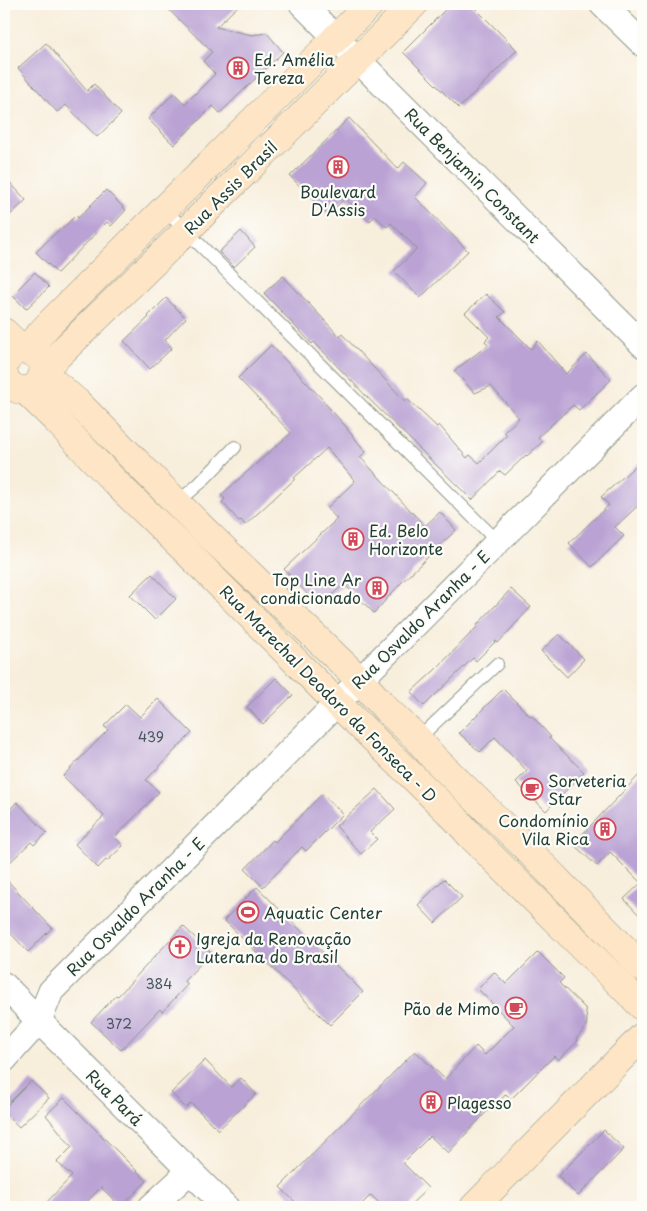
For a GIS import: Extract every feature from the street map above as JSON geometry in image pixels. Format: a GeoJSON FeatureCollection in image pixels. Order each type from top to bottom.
{"type":"FeatureCollection","features":[{"type":"Feature","properties":{"kind":"street","name":"Rua Benjamin Constant"},"geometry":{"type":"LineString","coordinates":[[302,4],[643,346]]}},
{"type":"Feature","properties":{"kind":"street","name":"Rua Assis Brasil"},"geometry":{"type":"LineString","coordinates":[[18,367],[51,322],[370,4]]}},
{"type":"Feature","properties":{"kind":"street","name":"Rua Assis Brasil"},"geometry":{"type":"LineString","coordinates":[[18,367],[185,232],[414,4]]}},
{"type":"Feature","properties":{"kind":"street"},"geometry":{"type":"LineString","coordinates":[[602,4],[643,44]]}},
{"type":"Feature","properties":{"kind":"street","name":"Rua Marechal Deodoro da Fonseca - D"},"geometry":{"type":"LineString","coordinates":[[18,367],[78,403],[204,530],[360,680],[386,709],[418,739],[514,857],[637,1001]]}},
{"type":"Feature","properties":{"kind":"street","name":"Rua Marechal Deodoro da Fonseca - D"},"geometry":{"type":"LineString","coordinates":[[18,367],[57,421],[118,485],[186,550],[337,703],[435,798],[514,857],[643,968]]}},
{"type":"Feature","properties":{"kind":"street","name":"Rua Osvaldo Aranha - E"},"geometry":{"type":"LineString","coordinates":[[39,1021],[50,992],[643,396]]}},
{"type":"Feature","properties":{"kind":"street"},"geometry":{"type":"LineString","coordinates":[[186,550],[204,530]]}},
{"type":"Feature","properties":{"kind":"street"},"geometry":{"type":"LineString","coordinates":[[9,1000],[50,992]]}},
{"type":"Feature","properties":{"kind":"street","name":"Rua Pará"},"geometry":{"type":"LineString","coordinates":[[9,1000],[39,1021],[226,1207]]}},
{"type":"Feature","properties":{"kind":"street"},"geometry":{"type":"LineString","coordinates":[[4,1060],[39,1021]]}},
{"type":"Feature","properties":{"kind":"street"},"geometry":{"type":"LineString","coordinates":[[474,1207],[643,1036]]}},
{"type":"Feature","properties":{"kind":"street"},"geometry":{"type":"LineString","coordinates":[[151,1207],[190,1171]]}},
{"type":"Feature","properties":{"kind":"lane"},"geometry":{"type":"LineString","coordinates":[[164,209],[498,542]]}},
{"type":"Feature","properties":{"kind":"lane"},"geometry":{"type":"LineString","coordinates":[[178,503],[235,447]]}},
{"type":"Feature","properties":{"kind":"lane"},"geometry":{"type":"LineString","coordinates":[[418,739],[497,664]]}},
{"type":"Feature","properties":{"kind":"building"},"geometry":{"type":"Polygon","coordinates":[[[163,4],[240,4],[216,27],[252,35],[267,33],[283,52],[220,113],[213,106],[174,145],[148,119],[174,93],[185,104],[215,74],[203,61],[212,52],[163,4]]]}},
{"type":"Feature","properties":{"kind":"building"},"geometry":{"type":"Polygon","coordinates":[[[451,4],[471,4],[517,50],[459,108],[403,52],[451,4]]]}},
{"type":"Feature","properties":{"kind":"building"},"geometry":{"type":"Polygon","coordinates":[[[46,43],[87,91],[94,84],[121,114],[97,137],[66,105],[57,112],[18,68],[46,43]]]}},
{"type":"Feature","properties":{"kind":"building"},"geometry":{"type":"Polygon","coordinates":[[[349,118],[398,169],[404,162],[427,183],[415,197],[468,251],[420,298],[394,271],[417,249],[391,223],[387,227],[375,216],[370,221],[345,198],[328,215],[290,176],[349,118]]]}},
{"type":"Feature","properties":{"kind":"building"},"geometry":{"type":"Polygon","coordinates":[[[4,176],[26,200],[4,221],[4,176]]]}},
{"type":"Feature","properties":{"kind":"building"},"geometry":{"type":"Polygon","coordinates":[[[106,190],[126,210],[111,226],[107,222],[57,273],[36,252],[76,215],[78,218],[106,190]]]}},
{"type":"Feature","properties":{"kind":"building"},"geometry":{"type":"Polygon","coordinates":[[[241,231],[255,247],[234,267],[219,252],[241,231]]]}},
{"type":"Feature","properties":{"kind":"building"},"geometry":{"type":"Polygon","coordinates":[[[35,272],[49,287],[26,309],[12,295],[35,272]]]}},
{"type":"Feature","properties":{"kind":"building"},"geometry":{"type":"Polygon","coordinates":[[[283,276],[340,337],[342,334],[405,401],[407,399],[437,427],[439,425],[467,458],[470,455],[479,463],[507,435],[504,432],[519,418],[491,386],[475,393],[454,371],[488,345],[485,341],[489,337],[465,313],[486,294],[505,312],[499,317],[531,349],[538,341],[566,374],[587,354],[611,380],[579,410],[573,405],[538,437],[542,442],[505,475],[500,471],[472,500],[314,342],[312,344],[264,293],[283,276]]]}},
{"type":"Feature","properties":{"kind":"building"},"geometry":{"type":"Polygon","coordinates":[[[166,298],[186,318],[165,340],[172,348],[150,369],[124,341],[166,298]]]}},
{"type":"Feature","properties":{"kind":"building"},"geometry":{"type":"Polygon","coordinates":[[[271,345],[348,429],[366,452],[360,457],[425,526],[440,512],[456,530],[401,583],[374,613],[344,584],[319,607],[284,569],[337,519],[327,508],[355,481],[327,448],[245,525],[222,502],[225,499],[221,495],[291,433],[238,378],[271,345]]]}},
{"type":"Feature","properties":{"kind":"building"},"geometry":{"type":"Polygon","coordinates":[[[643,459],[643,501],[615,527],[624,536],[592,567],[569,543],[609,505],[601,497],[643,459]]]}},
{"type":"Feature","properties":{"kind":"building"},"geometry":{"type":"Polygon","coordinates":[[[152,574],[176,599],[155,620],[130,595],[152,574]]]}},
{"type":"Feature","properties":{"kind":"building"},"geometry":{"type":"Polygon","coordinates":[[[511,589],[531,607],[498,643],[496,641],[476,661],[473,658],[424,706],[411,692],[478,626],[511,589]]]}},
{"type":"Feature","properties":{"kind":"building"},"geometry":{"type":"Polygon","coordinates":[[[559,634],[584,659],[567,677],[541,651],[559,634]]]}},
{"type":"Feature","properties":{"kind":"building"},"geometry":{"type":"Polygon","coordinates":[[[276,678],[293,695],[263,724],[247,707],[276,678]]]}},
{"type":"Feature","properties":{"kind":"building"},"geometry":{"type":"Polygon","coordinates":[[[503,689],[531,715],[551,737],[549,738],[584,772],[546,811],[516,782],[527,771],[495,737],[480,752],[459,733],[503,689]]]}},
{"type":"Feature","properties":{"kind":"building"},"geometry":{"type":"Polygon","coordinates":[[[158,699],[192,733],[146,780],[159,792],[115,837],[123,846],[98,868],[75,844],[104,816],[63,776],[108,730],[104,726],[126,704],[140,717],[158,699]]]}},
{"type":"Feature","properties":{"kind":"building"},"geometry":{"type":"Polygon","coordinates":[[[643,771],[643,919],[624,899],[641,883],[610,852],[597,866],[573,844],[643,771]]]}},
{"type":"Feature","properties":{"kind":"building"},"geometry":{"type":"Polygon","coordinates":[[[377,789],[395,809],[370,832],[377,839],[361,854],[336,826],[377,789]]]}},
{"type":"Feature","properties":{"kind":"building"},"geometry":{"type":"Polygon","coordinates":[[[322,794],[343,814],[306,851],[302,847],[263,887],[245,869],[273,840],[275,842],[322,794]]]}},
{"type":"Feature","properties":{"kind":"building"},"geometry":{"type":"Polygon","coordinates":[[[17,802],[47,833],[34,845],[31,842],[4,868],[4,815],[17,802]]]}},
{"type":"Feature","properties":{"kind":"building"},"geometry":{"type":"Polygon","coordinates":[[[4,877],[52,928],[28,952],[4,926],[4,877]]]}},
{"type":"Feature","properties":{"kind":"building"},"geometry":{"type":"Polygon","coordinates":[[[444,879],[462,897],[435,923],[418,905],[444,879]]]}},
{"type":"Feature","properties":{"kind":"building"},"geometry":{"type":"Polygon","coordinates":[[[257,887],[363,992],[330,1025],[224,920],[257,887]]]}},
{"type":"Feature","properties":{"kind":"building"},"geometry":{"type":"Polygon","coordinates":[[[183,926],[211,953],[184,981],[188,984],[162,1012],[160,1009],[121,1050],[91,1022],[116,995],[118,996],[183,926]]]}},
{"type":"Feature","properties":{"kind":"building"},"geometry":{"type":"Polygon","coordinates":[[[538,952],[564,978],[559,983],[585,1008],[586,1027],[576,1039],[578,1041],[558,1060],[554,1056],[511,1099],[506,1094],[495,1106],[494,1104],[448,1153],[430,1136],[403,1163],[428,1188],[408,1207],[383,1207],[371,1195],[359,1207],[300,1207],[280,1187],[415,1051],[445,1079],[476,1046],[485,1055],[514,1026],[478,989],[494,972],[506,984],[538,952]]]}},
{"type":"Feature","properties":{"kind":"building"},"geometry":{"type":"Polygon","coordinates":[[[205,1060],[231,1087],[241,1078],[256,1094],[218,1130],[191,1103],[186,1108],[171,1093],[205,1060]]]}},
{"type":"Feature","properties":{"kind":"building"},"geometry":{"type":"Polygon","coordinates":[[[31,1081],[49,1098],[19,1127],[4,1112],[4,1108],[31,1081]]]}},
{"type":"Feature","properties":{"kind":"building"},"geometry":{"type":"Polygon","coordinates":[[[64,1098],[147,1181],[121,1207],[101,1187],[82,1207],[42,1207],[72,1176],[57,1162],[72,1147],[46,1115],[64,1098]]]}},
{"type":"Feature","properties":{"kind":"building"},"geometry":{"type":"Polygon","coordinates":[[[604,1130],[624,1149],[578,1196],[558,1176],[604,1130]]]}},
{"type":"Feature","properties":{"kind":"place","name":"Ed. Amélia Tereza"},"geometry":{"type":"Point","coordinates":[238,68]}},
{"type":"Feature","properties":{"kind":"place","name":"Boulevard D'Assis"},"geometry":{"type":"Point","coordinates":[338,167]}},
{"type":"Feature","properties":{"kind":"place","name":"Ed. Belo Horizonte"},"geometry":{"type":"Point","coordinates":[353,539]}},
{"type":"Feature","properties":{"kind":"place","name":"Top Line Ar condicionado"},"geometry":{"type":"Point","coordinates":[377,588]}},
{"type":"Feature","properties":{"kind":"place","name":"Sorveteria Star"},"geometry":{"type":"Point","coordinates":[532,789]}},
{"type":"Feature","properties":{"kind":"place","name":"Condomínio Vila Rica"},"geometry":{"type":"Point","coordinates":[605,829]}},
{"type":"Feature","properties":{"kind":"place","name":"Aquatic Center"},"geometry":{"type":"Point","coordinates":[248,912]}},
{"type":"Feature","properties":{"kind":"place","name":"Igreja da Renovação Luterana do Brasil"},"geometry":{"type":"Point","coordinates":[180,947]}},
{"type":"Feature","properties":{"kind":"place","name":"Pão de Mimo"},"geometry":{"type":"Point","coordinates":[516,1008]}},
{"type":"Feature","properties":{"kind":"place","name":"Plagesso"},"geometry":{"type":"Point","coordinates":[431,1102]}}]}
